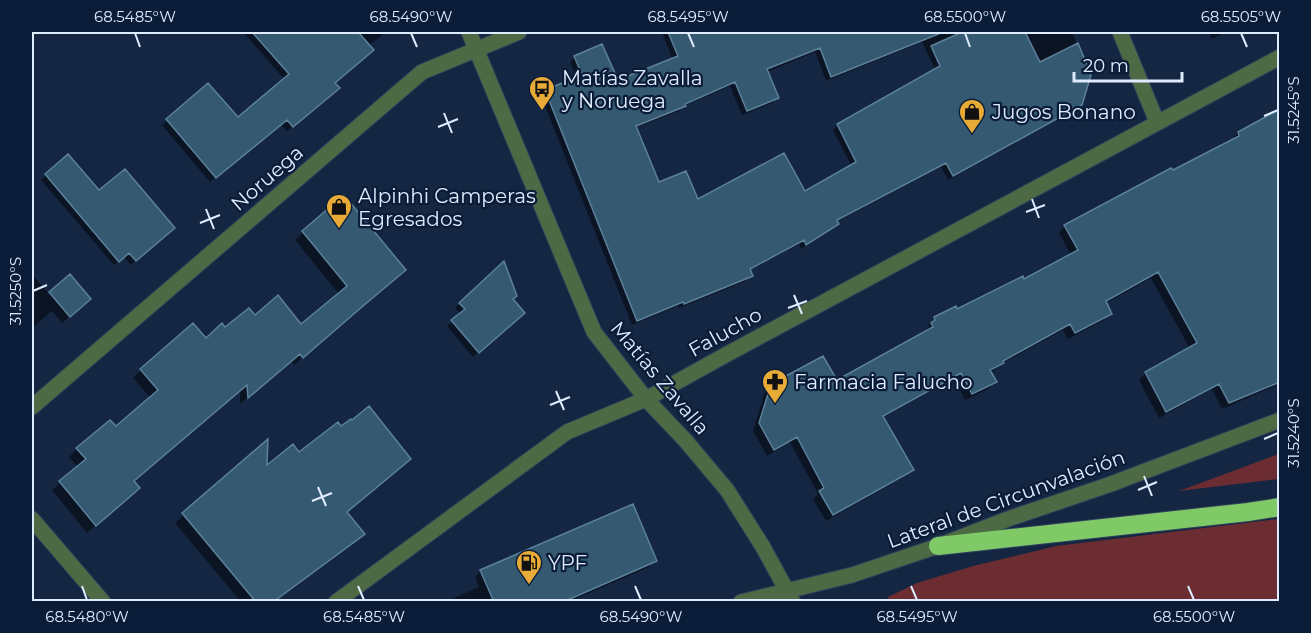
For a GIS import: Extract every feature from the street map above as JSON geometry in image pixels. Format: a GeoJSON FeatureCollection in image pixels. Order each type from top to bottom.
{"type":"FeatureCollection","features":[{"type":"Feature","properties":{"kind":"highway"},"geometry":{"type":"LineString","coordinates":[[938,546],[1280,507]]}},
{"type":"Feature","properties":{"kind":"street","name":"Matías Zavalla"},"geometry":{"type":"LineString","coordinates":[[469,32],[594,332],[646,399],[685,440],[727,490],[764,547],[790,596]]}},
{"type":"Feature","properties":{"kind":"street","name":"Noruega"},"geometry":{"type":"LineString","coordinates":[[32,407],[422,72],[519,32]]}},
{"type":"Feature","properties":{"kind":"street"},"geometry":{"type":"LineString","coordinates":[[1120,32],[1157,122]]}},
{"type":"Feature","properties":{"kind":"street","name":"Falucho"},"geometry":{"type":"LineString","coordinates":[[336,602],[567,432],[646,399],[1280,57]]}},
{"type":"Feature","properties":{"kind":"street","name":"Lateral de Circunvalación"},"geometry":{"type":"LineString","coordinates":[[741,602],[790,596],[1111,484],[1280,420]]}},
{"type":"Feature","properties":{"kind":"street"},"geometry":{"type":"LineString","coordinates":[[32,519],[103,602]]}},
{"type":"Feature","properties":{"kind":"shaded area"},"geometry":{"type":"Polygon","coordinates":[[[1279,454],[1279,479],[1179,491],[1279,454]]]}},
{"type":"Feature","properties":{"kind":"shaded area"},"geometry":{"type":"Polygon","coordinates":[[[1279,519],[1279,601],[890,602],[888,597],[917,583],[973,566],[1056,546],[1279,519]]]}},
{"type":"Feature","properties":{"kind":"building"},"geometry":{"type":"Polygon","coordinates":[[[252,32],[358,32],[374,50],[335,83],[340,88],[293,127],[287,120],[216,178],[166,119],[208,83],[238,117],[289,74],[252,32]]]}},
{"type":"Feature","properties":{"kind":"building"},"geometry":{"type":"Polygon","coordinates":[[[668,32],[941,32],[831,77],[820,48],[767,69],[779,98],[747,111],[735,82],[685,104],[686,106],[636,126],[659,182],[686,171],[698,199],[784,153],[805,191],[856,162],[837,124],[940,66],[931,46],[962,32],[1025,32],[1040,62],[1078,43],[1091,75],[1082,105],[953,176],[946,163],[837,220],[839,224],[806,245],[804,240],[750,269],[753,276],[637,321],[545,90],[582,75],[574,56],[602,44],[618,80],[678,56],[668,32]]]}},
{"type":"Feature","properties":{"kind":"building"},"geometry":{"type":"Polygon","coordinates":[[[1280,109],[1280,382],[1229,403],[1219,384],[1166,412],[1145,372],[1197,343],[1158,272],[1106,301],[1112,314],[1075,333],[1070,324],[1003,361],[1004,363],[990,370],[997,382],[972,394],[961,373],[883,416],[914,470],[833,515],[819,491],[824,488],[797,437],[774,450],[759,423],[771,384],[823,356],[837,380],[933,327],[931,323],[935,320],[934,317],[956,306],[957,309],[1023,276],[1024,279],[1078,250],[1064,225],[1171,168],[1173,170],[1239,136],[1238,132],[1280,109]]]}},
{"type":"Feature","properties":{"kind":"building"},"geometry":{"type":"Polygon","coordinates":[[[68,154],[99,190],[125,169],[175,228],[136,261],[129,253],[119,262],[45,174],[68,154]]]}},
{"type":"Feature","properties":{"kind":"building"},"geometry":{"type":"Polygon","coordinates":[[[344,195],[406,270],[303,358],[300,354],[248,398],[247,385],[134,481],[140,488],[96,526],[59,481],[86,459],[76,448],[110,420],[116,426],[158,390],[140,369],[193,323],[206,338],[222,323],[225,327],[249,308],[255,315],[278,295],[301,324],[347,286],[302,231],[344,195]]]}},
{"type":"Feature","properties":{"kind":"building"},"geometry":{"type":"Polygon","coordinates":[[[504,261],[517,296],[513,299],[525,313],[479,353],[451,320],[465,309],[459,303],[504,261]]]}},
{"type":"Feature","properties":{"kind":"building"},"geometry":{"type":"Polygon","coordinates":[[[70,274],[91,299],[70,317],[49,292],[70,274]]]}},
{"type":"Feature","properties":{"kind":"building"},"geometry":{"type":"Polygon","coordinates":[[[369,406],[411,459],[347,512],[365,534],[273,602],[256,602],[182,513],[268,439],[267,465],[293,444],[299,452],[338,422],[341,426],[369,406]]]}},
{"type":"Feature","properties":{"kind":"building"},"geometry":{"type":"Polygon","coordinates":[[[633,504],[657,561],[563,602],[494,602],[480,570],[633,504]]]}},
{"type":"Feature","properties":{"kind":"place","name":"Matías Zavalla y Noruega"},"geometry":{"type":"Point","coordinates":[542,112]}},
{"type":"Feature","properties":{"kind":"place","name":"Jugos Bonano"},"geometry":{"type":"Point","coordinates":[972,135]}},
{"type":"Feature","properties":{"kind":"place","name":"Alpinhi Camperas Egresados"},"geometry":{"type":"Point","coordinates":[339,230]}},
{"type":"Feature","properties":{"kind":"place","name":"Farmacia Falucho"},"geometry":{"type":"Point","coordinates":[775,405]}},
{"type":"Feature","properties":{"kind":"place","name":"YPF"},"geometry":{"type":"Point","coordinates":[529,586]}}]}
